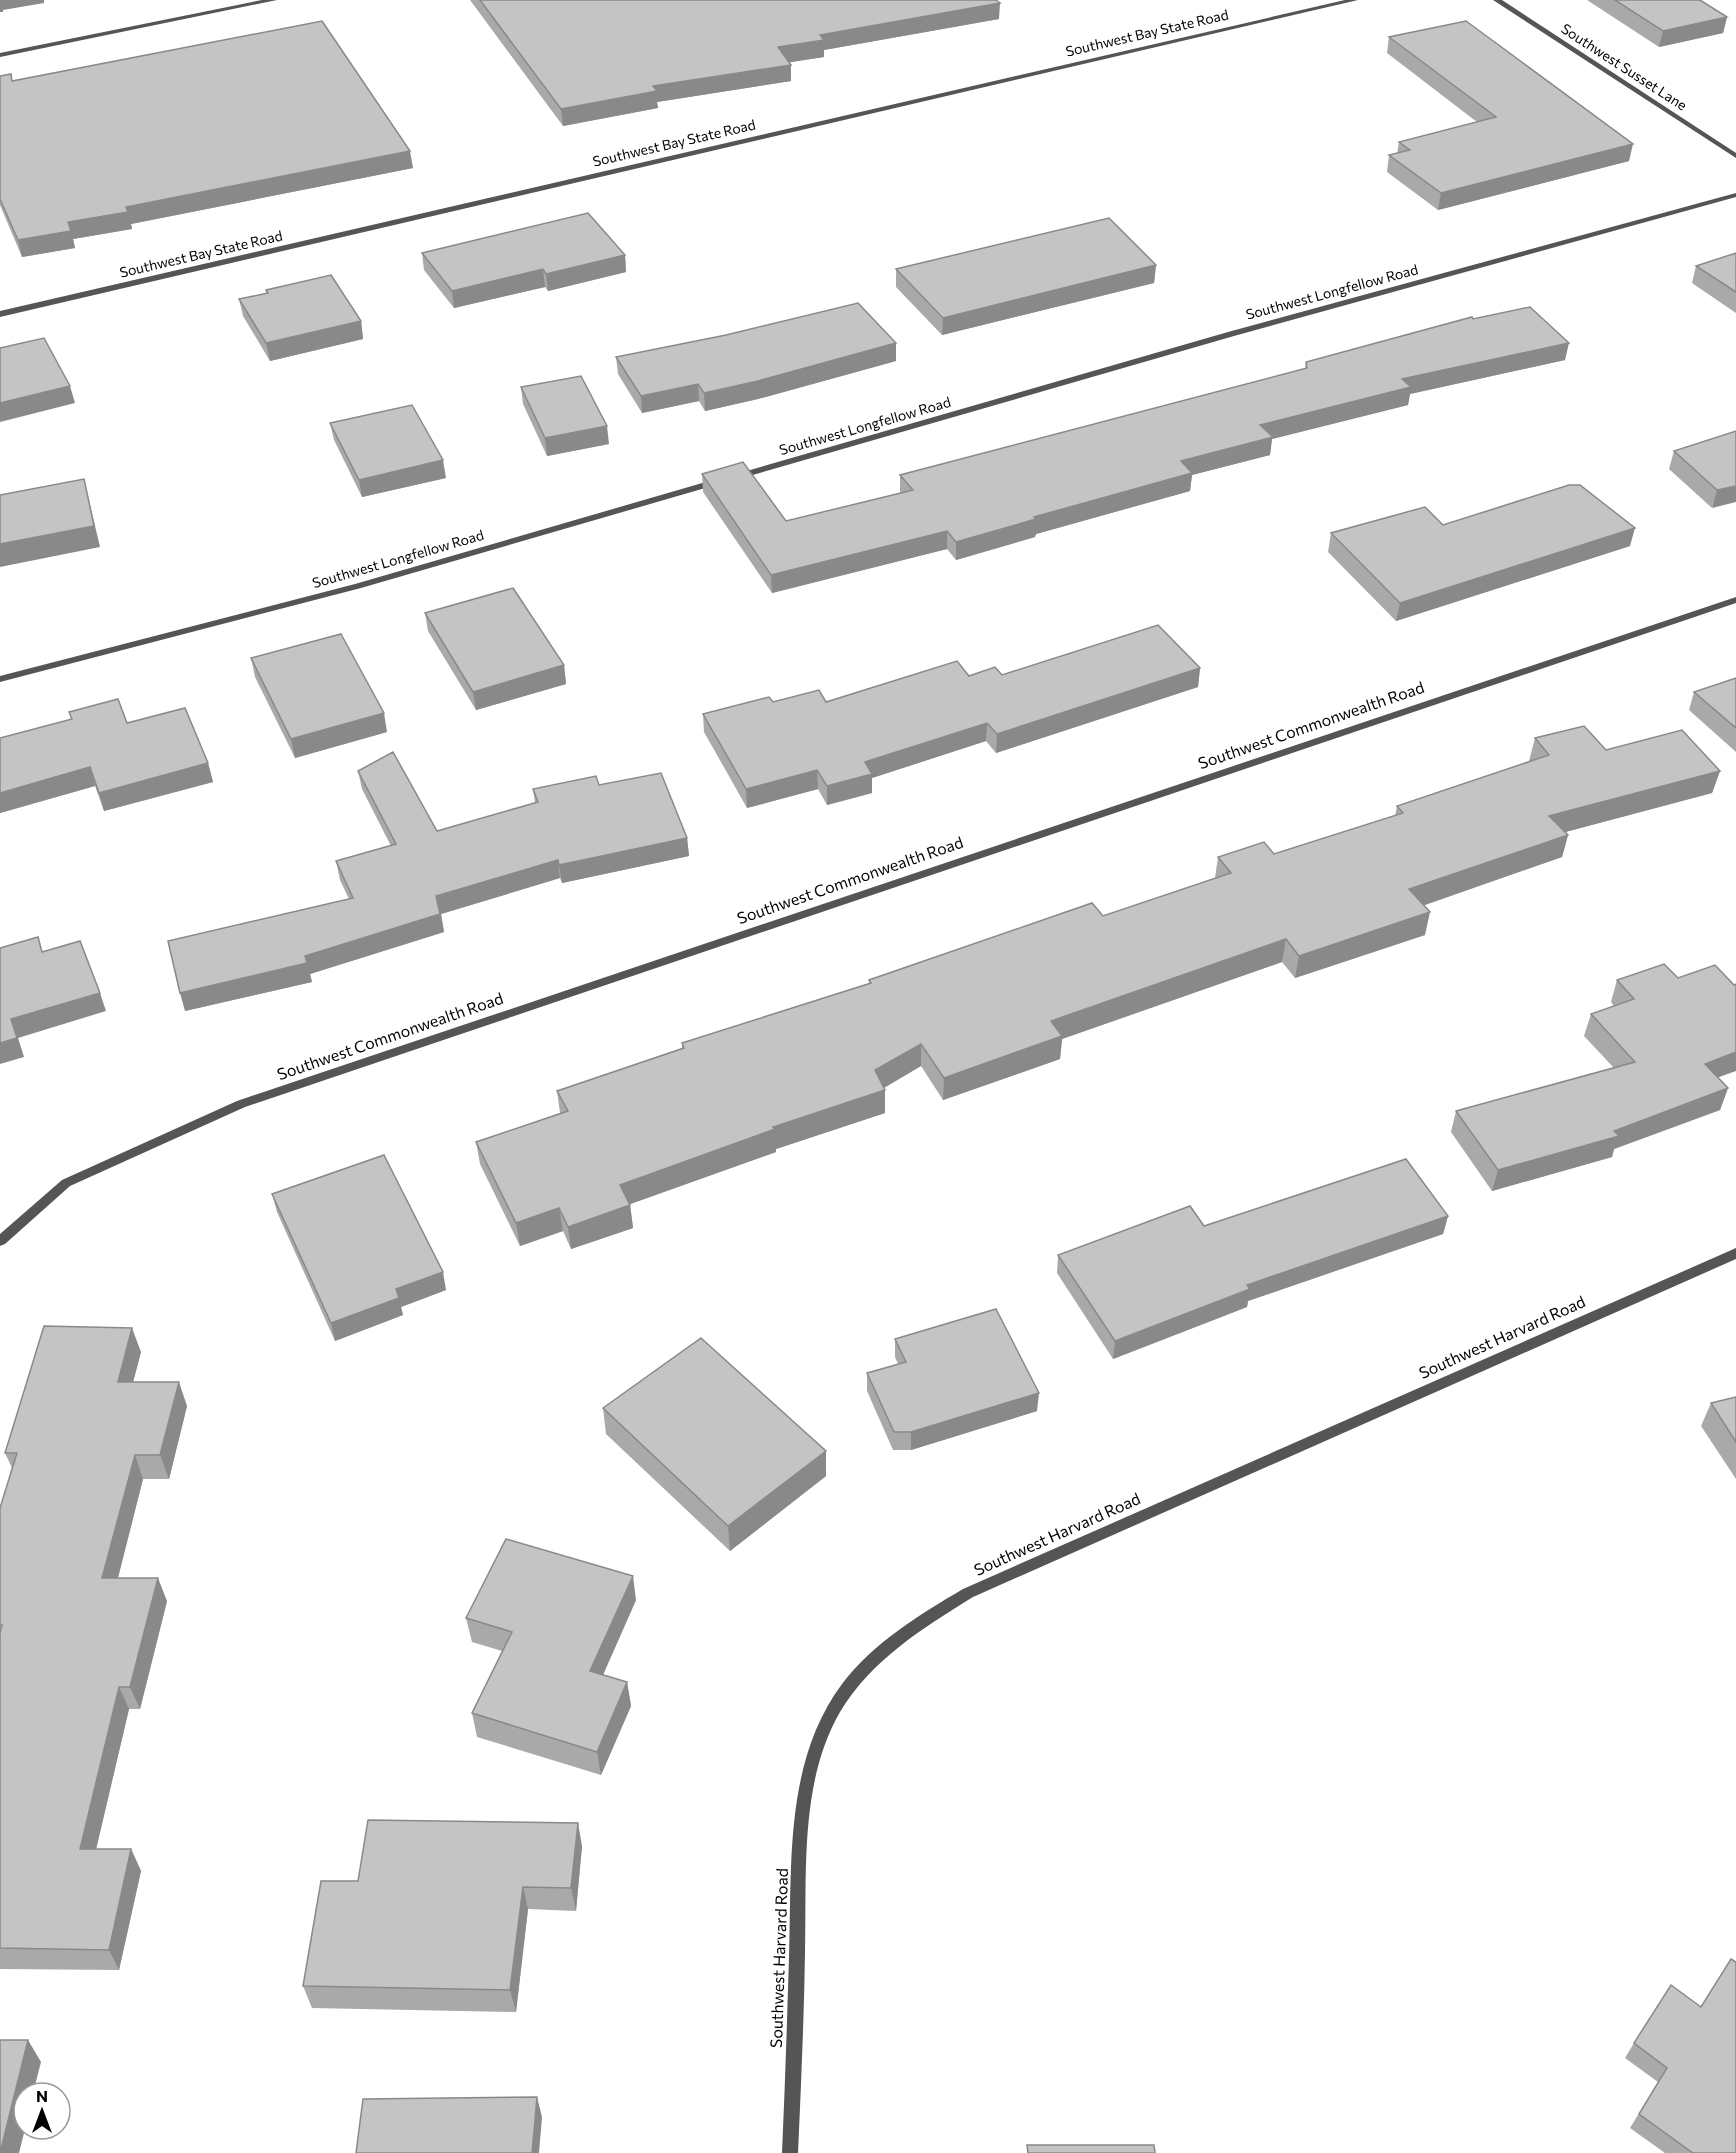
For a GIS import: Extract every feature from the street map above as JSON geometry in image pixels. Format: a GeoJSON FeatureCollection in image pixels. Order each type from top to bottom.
{"type":"FeatureCollection","features":[{"type":"Feature","properties":{"kind":"street"},"geometry":{"type":"LineString","coordinates":[[0,55],[273,0]]}},
{"type":"Feature","properties":{"kind":"street","name":"Southwest Bay State Road"},"geometry":{"type":"LineString","coordinates":[[0,314],[1354,0]]}},
{"type":"Feature","properties":{"kind":"street","name":"Southwest Susset Lane"},"geometry":{"type":"LineString","coordinates":[[1497,0],[1736,156]]}},
{"type":"Feature","properties":{"kind":"street","name":"Southwest Longfellow Road"},"geometry":{"type":"LineString","coordinates":[[0,679],[358,586],[1231,334],[1736,195]]}},
{"type":"Feature","properties":{"kind":"street","name":"Southwest Commonwealth Road"},"geometry":{"type":"LineString","coordinates":[[0,1241],[66,1183],[241,1104],[1736,600]]}},
{"type":"Feature","properties":{"kind":"street","name":"Southwest Harvard Road"},"geometry":{"type":"LineString","coordinates":[[790,2153],[804,1808],[816,1750],[835,1708],[870,1662],[903,1632],[968,1593],[1736,1253]]}},
{"type":"Feature","properties":{"kind":"building"},"geometry":{"type":"Polygon","coordinates":[[[480,0],[996,0],[1000,3],[820,35],[824,40],[778,47],[791,65],[653,86],[657,91],[561,109],[480,0]]]}},
{"type":"Feature","properties":{"kind":"building"},"geometry":{"type":"Polygon","coordinates":[[[1615,0],[1700,0],[1727,17],[1663,31],[1615,0]]]}},
{"type":"Feature","properties":{"kind":"building"},"geometry":{"type":"Polygon","coordinates":[[[322,21],[410,151],[126,207],[128,212],[68,222],[71,231],[18,240],[0,199],[0,76],[11,74],[12,81],[322,21]]]}},
{"type":"Feature","properties":{"kind":"building"},"geometry":{"type":"Polygon","coordinates":[[[1466,21],[1633,144],[1441,193],[1389,155],[1410,150],[1399,142],[1496,117],[1389,37],[1466,21]]]}},
{"type":"Feature","properties":{"kind":"building"},"geometry":{"type":"Polygon","coordinates":[[[588,213],[625,255],[546,274],[543,269],[452,291],[422,253],[588,213]]]}},
{"type":"Feature","properties":{"kind":"building"},"geometry":{"type":"Polygon","coordinates":[[[1109,218],[1156,265],[943,318],[896,269],[1109,218]]]}},
{"type":"Feature","properties":{"kind":"building"},"geometry":{"type":"Polygon","coordinates":[[[1736,253],[1736,292],[1696,266],[1736,253]]]}},
{"type":"Feature","properties":{"kind":"building"},"geometry":{"type":"Polygon","coordinates":[[[331,275],[361,321],[266,343],[239,299],[268,293],[266,290],[331,275]]]}},
{"type":"Feature","properties":{"kind":"building"},"geometry":{"type":"Polygon","coordinates":[[[858,303],[896,343],[758,381],[704,393],[698,384],[641,396],[616,357],[726,335],[858,303]]]}},
{"type":"Feature","properties":{"kind":"building"},"geometry":{"type":"Polygon","coordinates":[[[1530,307],[1569,343],[1402,379],[1411,387],[1260,425],[1273,437],[1181,461],[1192,473],[1034,517],[1036,519],[956,542],[947,531],[771,575],[702,474],[743,462],[786,521],[913,490],[900,475],[1307,368],[1306,362],[1472,317],[1473,319],[1530,307]]]}},
{"type":"Feature","properties":{"kind":"building"},"geometry":{"type":"Polygon","coordinates":[[[44,338],[70,386],[0,403],[0,348],[44,338]]]}},
{"type":"Feature","properties":{"kind":"building"},"geometry":{"type":"Polygon","coordinates":[[[581,376],[607,426],[545,438],[521,387],[581,376]]]}},
{"type":"Feature","properties":{"kind":"building"},"geometry":{"type":"Polygon","coordinates":[[[412,405],[443,460],[359,480],[330,423],[412,405]]]}},
{"type":"Feature","properties":{"kind":"building"},"geometry":{"type":"Polygon","coordinates":[[[1736,431],[1736,486],[1717,490],[1674,451],[1736,431]]]}},
{"type":"Feature","properties":{"kind":"building"},"geometry":{"type":"Polygon","coordinates":[[[84,479],[94,526],[0,544],[0,495],[84,479]]]}},
{"type":"Feature","properties":{"kind":"building"},"geometry":{"type":"Polygon","coordinates":[[[1569,485],[1580,485],[1635,528],[1400,603],[1331,533],[1425,507],[1443,525],[1569,485]]]}},
{"type":"Feature","properties":{"kind":"building"},"geometry":{"type":"Polygon","coordinates":[[[513,588],[564,665],[473,692],[425,613],[513,588]]]}},
{"type":"Feature","properties":{"kind":"building"},"geometry":{"type":"Polygon","coordinates":[[[1158,625],[1200,668],[997,734],[987,723],[865,762],[872,774],[827,786],[817,770],[746,789],[703,714],[769,697],[773,702],[819,690],[826,702],[957,661],[969,676],[995,667],[1002,675],[1158,625]]]}},
{"type":"Feature","properties":{"kind":"building"},"geometry":{"type":"Polygon","coordinates":[[[341,634],[384,713],[291,739],[251,658],[341,634]]]}},
{"type":"Feature","properties":{"kind":"building"},"geometry":{"type":"Polygon","coordinates":[[[1736,678],[1736,728],[1694,692],[1736,678]]]}},
{"type":"Feature","properties":{"kind":"building"},"geometry":{"type":"Polygon","coordinates":[[[118,699],[127,723],[185,708],[208,763],[99,793],[90,767],[0,793],[0,738],[72,719],[69,712],[118,699]]]}},
{"type":"Feature","properties":{"kind":"building"},"geometry":{"type":"Polygon","coordinates":[[[1584,726],[1606,750],[1682,730],[1720,771],[1549,816],[1568,835],[1409,889],[1430,912],[1299,956],[1286,939],[1051,1021],[1062,1036],[944,1078],[921,1044],[875,1070],[885,1090],[773,1127],[775,1129],[620,1185],[630,1205],[568,1227],[559,1208],[516,1223],[476,1142],[568,1111],[557,1091],[684,1048],[682,1043],[871,983],[869,980],[1092,903],[1103,916],[1231,873],[1218,857],[1264,842],[1274,854],[1403,813],[1397,806],[1549,755],[1535,738],[1584,726]]]}},
{"type":"Feature","properties":{"kind":"building"},"geometry":{"type":"Polygon","coordinates":[[[393,752],[437,831],[538,802],[533,789],[596,776],[599,785],[661,773],[687,838],[559,865],[558,860],[436,896],[440,914],[305,956],[307,963],[180,993],[168,941],[353,898],[336,861],[396,844],[358,771],[393,752]]]}},
{"type":"Feature","properties":{"kind":"building"},"geometry":{"type":"Polygon","coordinates":[[[38,937],[42,952],[80,941],[100,993],[11,1019],[17,1038],[0,1043],[0,948],[38,937]]]}},
{"type":"Feature","properties":{"kind":"building"},"geometry":{"type":"Polygon","coordinates":[[[1664,964],[1678,978],[1715,965],[1734,985],[1736,984],[1736,1052],[1705,1064],[1728,1088],[1614,1131],[1619,1136],[1498,1170],[1456,1111],[1635,1062],[1591,1014],[1634,999],[1617,980],[1664,964]]]}},
{"type":"Feature","properties":{"kind":"building"},"geometry":{"type":"Polygon","coordinates":[[[384,1155],[443,1272],[396,1289],[399,1298],[331,1323],[272,1194],[384,1155]]]}},
{"type":"Feature","properties":{"kind":"building"},"geometry":{"type":"Polygon","coordinates":[[[1406,1159],[1448,1216],[1247,1285],[1250,1289],[1115,1341],[1058,1255],[1190,1206],[1204,1226],[1406,1159]]]}},
{"type":"Feature","properties":{"kind":"building"},"geometry":{"type":"Polygon","coordinates":[[[996,1309],[1039,1393],[911,1432],[894,1432],[867,1373],[906,1362],[895,1339],[996,1309]]]}},
{"type":"Feature","properties":{"kind":"building"},"geometry":{"type":"Polygon","coordinates":[[[44,1326],[132,1328],[118,1382],[179,1382],[160,1455],[135,1455],[102,1578],[158,1578],[130,1687],[119,1687],[80,1849],[131,1849],[109,1950],[0,1948],[0,1633],[2,1625],[0,1625],[0,1508],[17,1453],[5,1453],[44,1326]]]}},
{"type":"Feature","properties":{"kind":"building"},"geometry":{"type":"Polygon","coordinates":[[[701,1338],[826,1451],[728,1526],[603,1408],[701,1338]]]}},
{"type":"Feature","properties":{"kind":"building"},"geometry":{"type":"Polygon","coordinates":[[[1736,1397],[1736,1442],[1711,1403],[1736,1397]]]}},
{"type":"Feature","properties":{"kind":"building"},"geometry":{"type":"Polygon","coordinates":[[[506,1539],[633,1576],[590,1671],[627,1682],[597,1752],[472,1713],[512,1632],[466,1618],[506,1539]]]}},
{"type":"Feature","properties":{"kind":"building"},"geometry":{"type":"Polygon","coordinates":[[[368,1820],[578,1823],[571,1888],[523,1887],[510,1990],[303,1986],[321,1881],[358,1881],[368,1820]]]}},
{"type":"Feature","properties":{"kind":"building"},"geometry":{"type":"Polygon","coordinates":[[[1731,1959],[1736,1962],[1736,2153],[1693,2153],[1639,2114],[1667,2068],[1634,2043],[1671,1985],[1701,2007],[1731,1959]]]}},
{"type":"Feature","properties":{"kind":"building"},"geometry":{"type":"Polygon","coordinates":[[[0,2040],[28,2040],[18,2081],[12,2081],[12,2105],[0,2153],[0,2040]]]}},
{"type":"Feature","properties":{"kind":"building"},"geometry":{"type":"Polygon","coordinates":[[[537,2097],[532,2153],[356,2153],[363,2099],[537,2097]]]}},
{"type":"Feature","properties":{"kind":"building"},"geometry":{"type":"Polygon","coordinates":[[[1027,2145],[1154,2145],[1155,2153],[1028,2153],[1027,2145]]]}}]}
